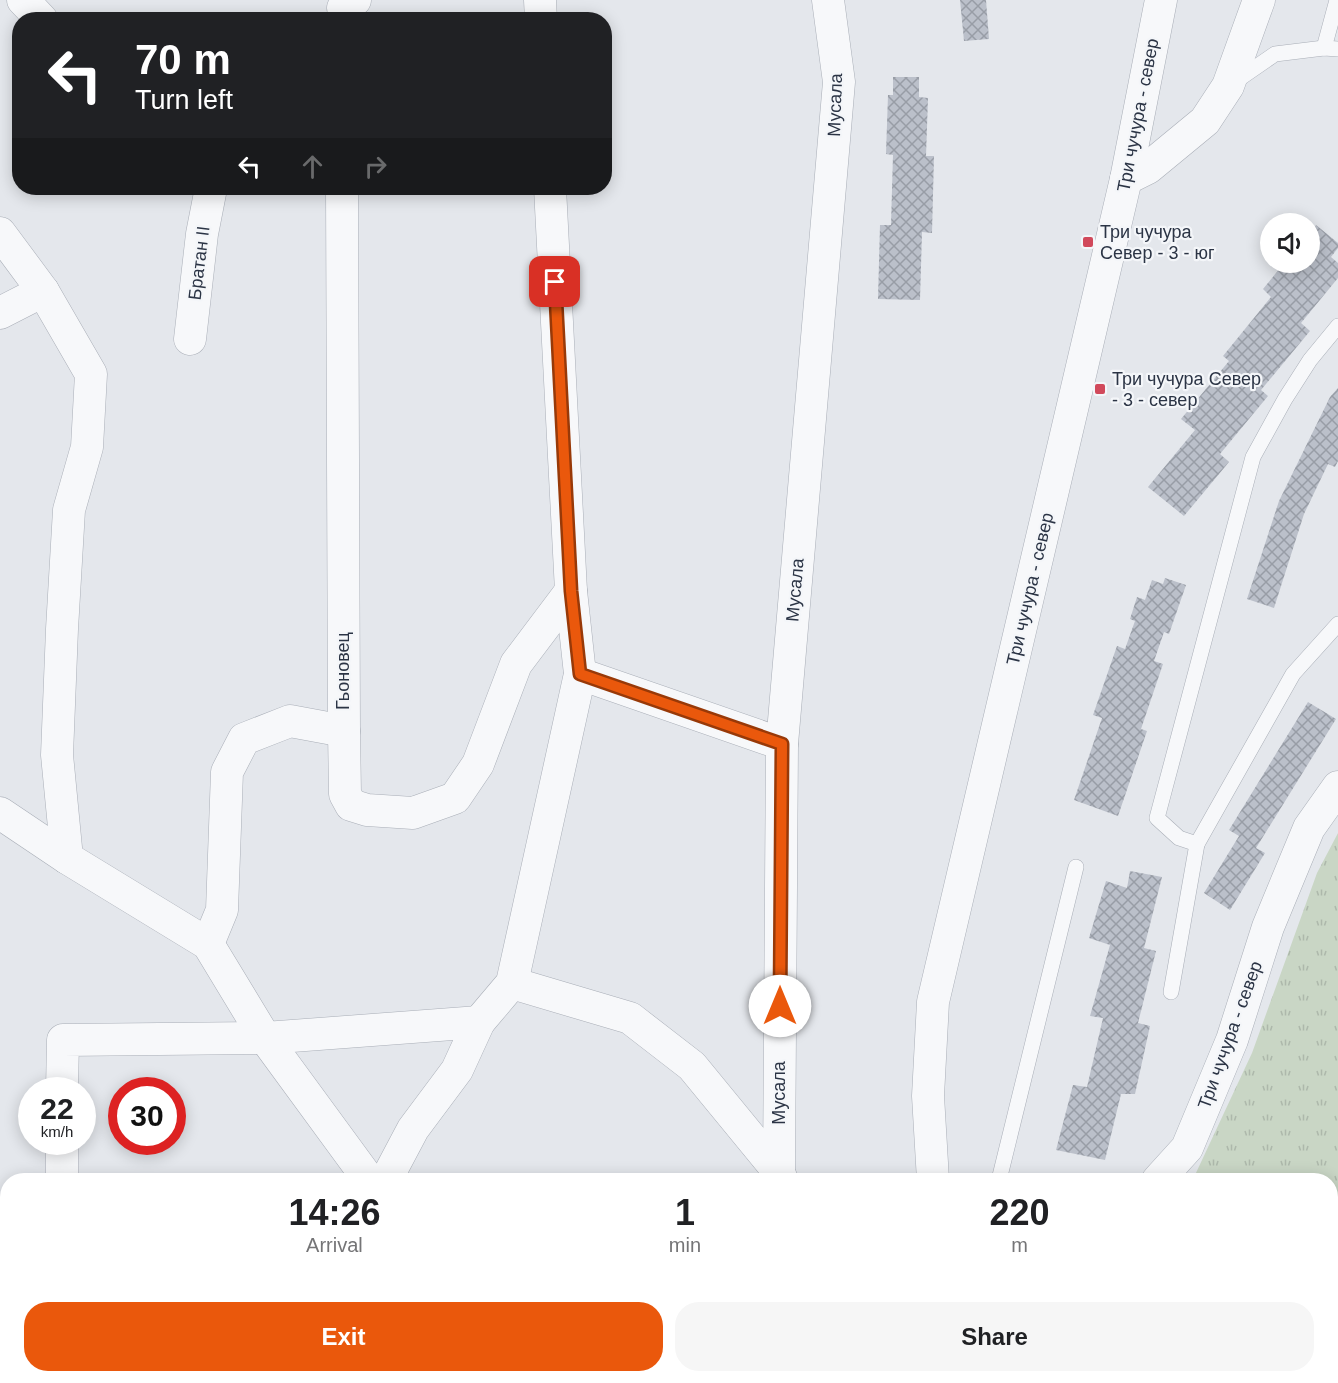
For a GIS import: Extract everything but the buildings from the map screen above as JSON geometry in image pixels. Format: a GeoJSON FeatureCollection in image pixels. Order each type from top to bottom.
{"type":"FeatureCollection","features":[{"type":"Feature","properties":{"kind":"street"},"geometry":{"type":"LineString","coordinates":[[23,0],[34,12]]}},
{"type":"Feature","properties":{"kind":"street","name":"Мусала"},"geometry":{"type":"LineString","coordinates":[[780,1173],[782,744],[839,82],[828,0]]}},
{"type":"Feature","properties":{"kind":"street","name":"Три чучура - север"},"geometry":{"type":"LineString","coordinates":[[933,1173],[928,1096],[933,1002],[1126,179],[1161,0]]}},
{"type":"Feature","properties":{"kind":"street"},"geometry":{"type":"LineString","coordinates":[[1126,179],[1148,168],[1205,121],[1228,86],[1259,0]]}},
{"type":"Feature","properties":{"kind":"street","name":"Братан ІІ"},"geometry":{"type":"LineString","coordinates":[[190,339],[202,234],[210,195]]}},
{"type":"Feature","properties":{"kind":"street","name":"Гьоновец"},"geometry":{"type":"LineString","coordinates":[[342,195],[344,731],[345,794],[351,805],[367,810],[413,813],[455,798],[478,764],[516,664],[571,591]]}},
{"type":"Feature","properties":{"kind":"street"},"geometry":{"type":"LineString","coordinates":[[390,1173],[412,1129],[457,1070],[479,1022],[512,983],[580,674],[571,591],[550,195]]}},
{"type":"Feature","properties":{"kind":"street"},"geometry":{"type":"LineString","coordinates":[[0,233],[43,291],[91,374],[87,447],[69,510],[62,641],[57,755],[66,858]]}},
{"type":"Feature","properties":{"kind":"street"},"geometry":{"type":"LineString","coordinates":[[0,313],[43,291]]}},
{"type":"Feature","properties":{"kind":"street"},"geometry":{"type":"LineString","coordinates":[[580,674],[782,744]]}},
{"type":"Feature","properties":{"kind":"street"},"geometry":{"type":"LineString","coordinates":[[208,944],[222,910],[227,772],[244,739],[290,722],[344,731]]}},
{"type":"Feature","properties":{"kind":"street","name":"Три чучура - север"},"geometry":{"type":"LineString","coordinates":[[1164,1173],[1187,1148],[1232,1040],[1268,927],[1310,828],[1338,787]]}},
{"type":"Feature","properties":{"kind":"street"},"geometry":{"type":"LineString","coordinates":[[0,813],[66,858],[208,944],[348,1168]]}},
{"type":"Feature","properties":{"kind":"street"},"geometry":{"type":"LineString","coordinates":[[512,983],[630,1018],[692,1066],[778,1173]]}},
{"type":"Feature","properties":{"kind":"street"},"geometry":{"type":"LineString","coordinates":[[62,1077],[63,1040],[265,1038],[479,1022]]}},
{"type":"Feature","properties":{"kind":"street"},"geometry":{"type":"LineString","coordinates":[[62,1155],[62,1173]]}},
{"type":"Feature","properties":{"kind":"lane"},"geometry":{"type":"LineString","coordinates":[[1228,86],[1275,54],[1331,49],[1337,0]]}},
{"type":"Feature","properties":{"kind":"lane"},"geometry":{"type":"LineString","coordinates":[[1197,844],[1179,838],[1157,818],[1253,457],[1310,360],[1338,326]]}},
{"type":"Feature","properties":{"kind":"lane"},"geometry":{"type":"LineString","coordinates":[[1171,992],[1197,844],[1293,674],[1338,624]]}},
{"type":"Feature","properties":{"kind":"lane"},"geometry":{"type":"LineString","coordinates":[[1001,1173],[1076,867]]}},
{"type":"Feature","properties":{"kind":"green space"},"geometry":{"type":"Polygon","coordinates":[[[1338,833],[1338,1173],[1196,1173],[1252,1053],[1317,873],[1338,833]]]}},
{"type":"Feature","properties":{"kind":"place","name":"Три чучура Север - 3 - юг"},"geometry":{"type":"Point","coordinates":[1088,242]}},
{"type":"Feature","properties":{"kind":"place","name":"Три чучура Север - 3 - север"},"geometry":{"type":"Point","coordinates":[1100,389]}},
{"type":"Feature","properties":{"kind":"route"},"geometry":{"type":"LineString","coordinates":[[555,282],[571,591],[580,674],[782,744],[780,1006]]}}]}
